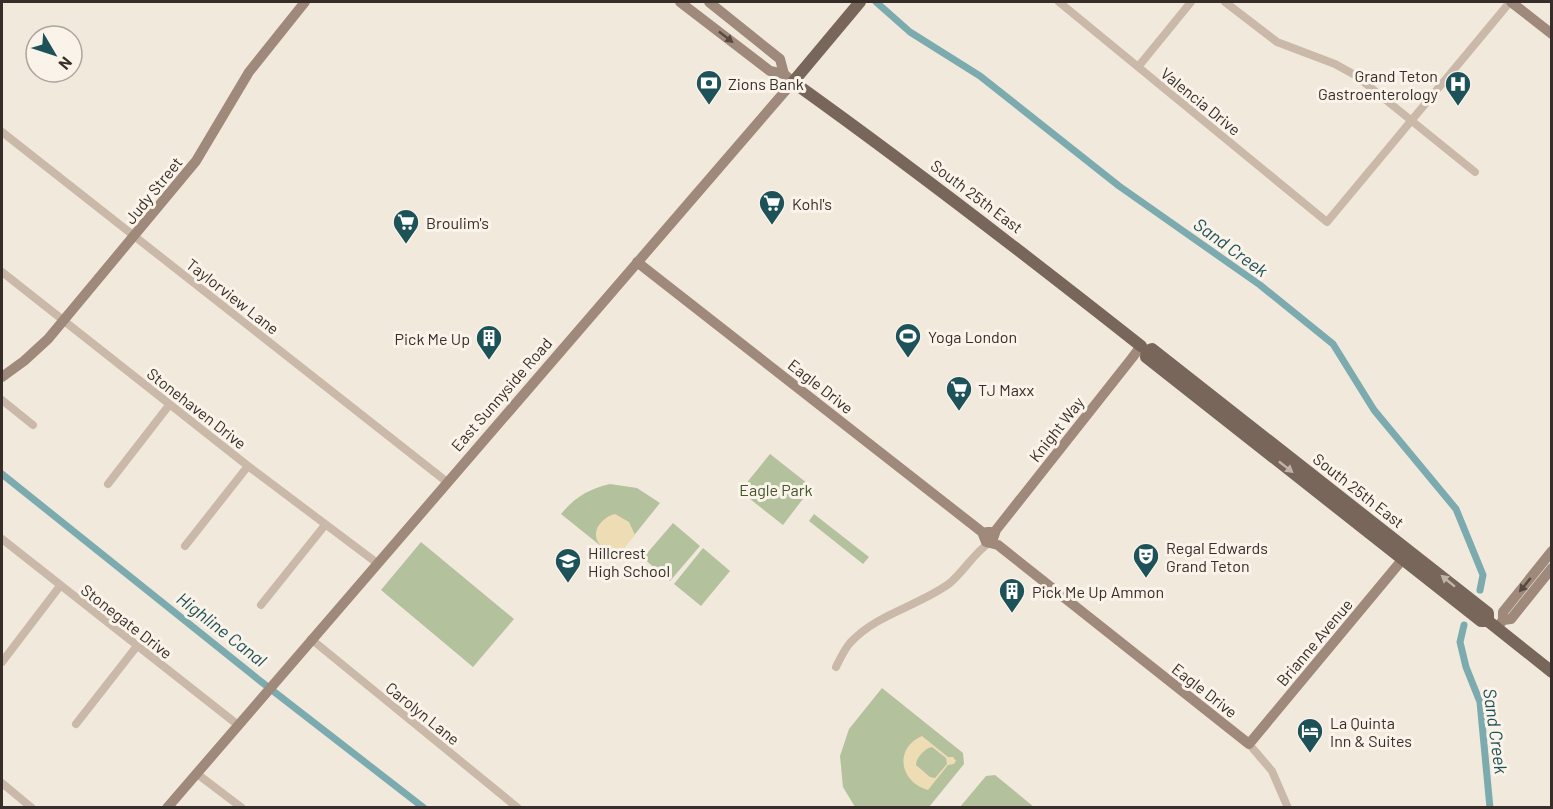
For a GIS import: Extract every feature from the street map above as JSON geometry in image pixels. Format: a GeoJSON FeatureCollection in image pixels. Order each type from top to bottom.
{"type":"FeatureCollection","features":[{"type":"Feature","properties":{"kind":"main road","name":"East Sunnyside Road"},"geometry":{"type":"LineString","coordinates":[[788,78],[860,2]]}},
{"type":"Feature","properties":{"kind":"main road","name":"South 25th East"},"geometry":{"type":"LineString","coordinates":[[788,78],[903,160],[1041,266],[1144,349],[1146,357],[1387,532],[1488,613],[1496,623],[1551,672]]}},
{"type":"Feature","properties":{"kind":"main road","name":"South 25th East"},"geometry":{"type":"LineString","coordinates":[[1270,448],[1402,560],[1481,621],[1496,623]]}},
{"type":"Feature","properties":{"kind":"main road"},"geometry":{"type":"LineString","coordinates":[[1360,526],[1371,528],[1382,536],[1387,532]]}},
{"type":"Feature","properties":{"kind":"street","name":"Judy Street"},"geometry":{"type":"LineString","coordinates":[[2,378],[48,339],[196,161],[249,72],[305,2]]}},
{"type":"Feature","properties":{"kind":"street","name":"South 25th East"},"geometry":{"type":"LineString","coordinates":[[680,2],[770,71],[788,78]]}},
{"type":"Feature","properties":{"kind":"street","name":"South 25th East"},"geometry":{"type":"LineString","coordinates":[[709,2],[780,59],[788,78]]}},
{"type":"Feature","properties":{"kind":"street","name":"Valencia Drive"},"geometry":{"type":"LineString","coordinates":[[1059,2],[1327,222],[1412,120]]}},
{"type":"Feature","properties":{"kind":"street"},"geometry":{"type":"LineString","coordinates":[[1138,67],[1191,2]]}},
{"type":"Feature","properties":{"kind":"street"},"geometry":{"type":"LineString","coordinates":[[1226,2],[1283,45],[1345,68],[1373,88],[1475,172]]}},
{"type":"Feature","properties":{"kind":"street"},"geometry":{"type":"LineString","coordinates":[[1412,120],[1510,2],[1551,34]]}},
{"type":"Feature","properties":{"kind":"street","name":"East Sunnyside Road"},"geometry":{"type":"LineString","coordinates":[[167,807],[637,262],[788,78]]}},
{"type":"Feature","properties":{"kind":"street","name":"Taylorview Lane"},"geometry":{"type":"LineString","coordinates":[[2,132],[447,482]]}},
{"type":"Feature","properties":{"kind":"street","name":"Eagle Drive"},"geometry":{"type":"LineString","coordinates":[[637,262],[1249,744],[1272,771],[1288,807]]}},
{"type":"Feature","properties":{"kind":"street","name":"Stonehaven Drive"},"geometry":{"type":"LineString","coordinates":[[2,272],[248,466],[377,563]]}},
{"type":"Feature","properties":{"kind":"street","name":"Knight Way"},"geometry":{"type":"LineString","coordinates":[[836,667],[846,648],[858,635],[877,622],[948,584],[974,559],[1144,349]]}},
{"type":"Feature","properties":{"kind":"street"},"geometry":{"type":"LineString","coordinates":[[2,400],[33,425]]}},
{"type":"Feature","properties":{"kind":"street"},"geometry":{"type":"LineString","coordinates":[[108,484],[170,404]]}},
{"type":"Feature","properties":{"kind":"street"},"geometry":{"type":"LineString","coordinates":[[185,546],[248,466]]}},
{"type":"Feature","properties":{"kind":"street"},"geometry":{"type":"LineString","coordinates":[[261,605],[325,525]]}},
{"type":"Feature","properties":{"kind":"street","name":"Stonegate Drive"},"geometry":{"type":"LineString","coordinates":[[2,538],[238,724]]}},
{"type":"Feature","properties":{"kind":"street"},"geometry":{"type":"LineString","coordinates":[[1496,623],[1551,551]]}},
{"type":"Feature","properties":{"kind":"street","name":"Brianne Avenue"},"geometry":{"type":"LineString","coordinates":[[1249,744],[1402,560]]}},
{"type":"Feature","properties":{"kind":"street"},"geometry":{"type":"LineString","coordinates":[[1496,623],[1511,618],[1551,568]]}},
{"type":"Feature","properties":{"kind":"street"},"geometry":{"type":"LineString","coordinates":[[2,662],[60,586]]}},
{"type":"Feature","properties":{"kind":"street","name":"Carolyn Lane"},"geometry":{"type":"LineString","coordinates":[[311,639],[518,807]]}},
{"type":"Feature","properties":{"kind":"street"},"geometry":{"type":"LineString","coordinates":[[76,724],[137,646]]}},
{"type":"Feature","properties":{"kind":"street"},"geometry":{"type":"LineString","coordinates":[[196,773],[242,807]]}},
{"type":"Feature","properties":{"kind":"street"},"geometry":{"type":"LineString","coordinates":[[2,783],[32,807]]}},
{"type":"Feature","properties":{"kind":"green space","name":"Eagle Park"},"geometry":{"type":"Polygon","coordinates":[[[770,454],[812,487],[783,525],[740,491],[770,454]]]}},
{"type":"Feature","properties":{"kind":"green space"},"geometry":{"type":"Polygon","coordinates":[[[610,484],[637,488],[660,503],[619,554],[612,555],[561,514],[583,494],[610,484]]]}},
{"type":"Feature","properties":{"kind":"green space"},"geometry":{"type":"Polygon","coordinates":[[[814,514],[869,557],[863,564],[809,521],[814,514]]]}},
{"type":"Feature","properties":{"kind":"green space"},"geometry":{"type":"Polygon","coordinates":[[[673,523],[700,546],[670,581],[643,558],[673,523]]]}},
{"type":"Feature","properties":{"kind":"green space"},"geometry":{"type":"Polygon","coordinates":[[[421,542],[514,619],[473,667],[381,590],[421,542]]]}},
{"type":"Feature","properties":{"kind":"green space"},"geometry":{"type":"Polygon","coordinates":[[[703,548],[730,571],[701,606],[674,584],[703,548]]]}},
{"type":"Feature","properties":{"kind":"green space"},"geometry":{"type":"Polygon","coordinates":[[[882,688],[963,753],[964,764],[929,807],[855,807],[843,787],[840,756],[849,729],[882,688]]]}},
{"type":"Feature","properties":{"kind":"green space"},"geometry":{"type":"Polygon","coordinates":[[[995,775],[1034,807],[960,807],[986,776],[995,775]]]}},
{"type":"Feature","properties":{"kind":"sand"},"geometry":{"type":"Polygon","coordinates":[[[615,514],[629,522],[635,535],[619,554],[612,555],[600,545],[596,530],[606,518],[615,514]]]}},
{"type":"Feature","properties":{"kind":"sand"},"geometry":{"type":"Polygon","coordinates":[[[922,736],[956,761],[948,765],[928,790],[918,786],[906,773],[904,756],[913,741],[922,736]],[[932,747],[921,754],[916,765],[930,777],[935,778],[947,764],[946,758],[932,747]]]}},
{"type":"Feature","properties":{"kind":"waterway","name":"Sand Creek"},"geometry":{"type":"LineString","coordinates":[[876,2],[910,32],[980,76],[1119,186],[1260,285],[1333,344],[1374,410],[1456,509],[1483,575],[1480,590]]}},
{"type":"Feature","properties":{"kind":"waterway","name":"Highline Canal"},"geometry":{"type":"LineString","coordinates":[[2,474],[259,680],[424,808]]}},
{"type":"Feature","properties":{"kind":"waterway","name":"Sand Creek"},"geometry":{"type":"LineString","coordinates":[[1464,625],[1460,642],[1466,667],[1480,702],[1490,808]]}},
{"type":"Feature","properties":{"kind":"place","name":"Zions Bank"},"geometry":{"type":"Point","coordinates":[709,106]}},
{"type":"Feature","properties":{"kind":"place","name":"Grand Teton Gastroenterology"},"geometry":{"type":"Point","coordinates":[1458,107]}},
{"type":"Feature","properties":{"kind":"place","name":"Kohl's"},"geometry":{"type":"Point","coordinates":[772,226]}},
{"type":"Feature","properties":{"kind":"place","name":"Broulim's"},"geometry":{"type":"Point","coordinates":[406,245]}},
{"type":"Feature","properties":{"kind":"place","name":"Yoga London"},"geometry":{"type":"Point","coordinates":[908,359]}},
{"type":"Feature","properties":{"kind":"place","name":"Pick Me Up"},"geometry":{"type":"Point","coordinates":[489,361]}},
{"type":"Feature","properties":{"kind":"place","name":"TJ Maxx"},"geometry":{"type":"Point","coordinates":[959,412]}},
{"type":"Feature","properties":{"kind":"place","name":"Regal Edwards Grand Teton"},"geometry":{"type":"Point","coordinates":[1146,579]}},
{"type":"Feature","properties":{"kind":"place","name":"Hillcrest High School"},"geometry":{"type":"Point","coordinates":[568,584]}},
{"type":"Feature","properties":{"kind":"place","name":"Pick Me Up Ammon"},"geometry":{"type":"Point","coordinates":[1012,614]}},
{"type":"Feature","properties":{"kind":"place","name":"La Quinta Inn & Suites"},"geometry":{"type":"Point","coordinates":[1310,754]}}]}
